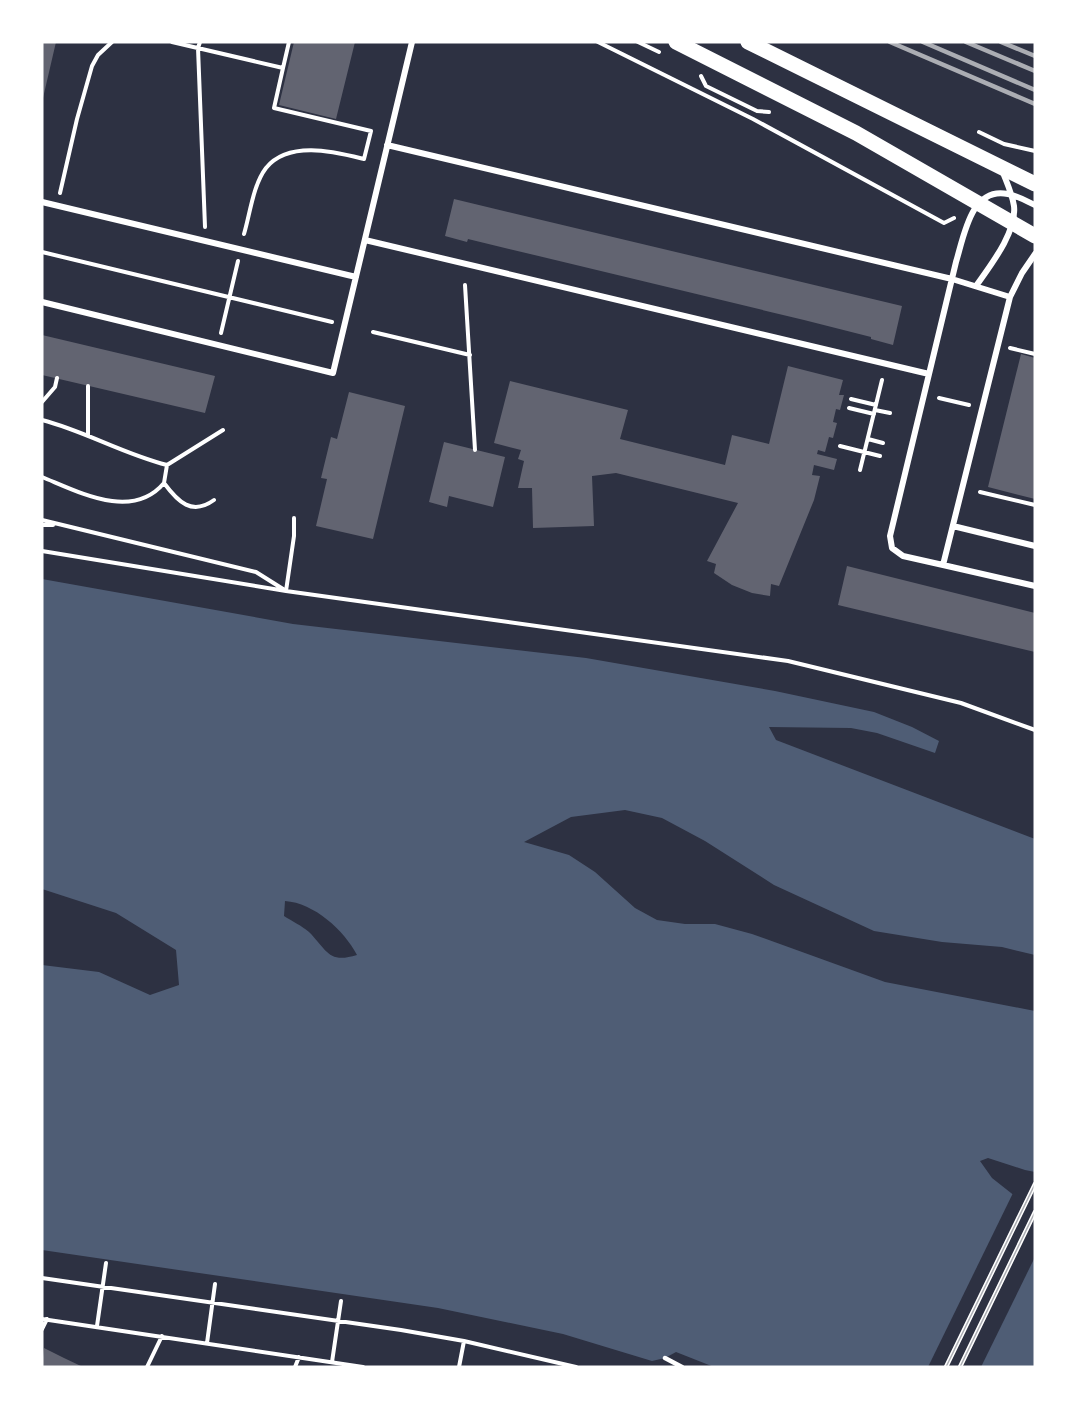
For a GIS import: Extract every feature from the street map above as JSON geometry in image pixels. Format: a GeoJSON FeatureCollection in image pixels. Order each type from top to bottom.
{"type":"FeatureCollection","features":[{"type":"Feature","properties":{"kind":"main road"},"geometry":{"type":"LineString","coordinates":[[676,42],[847,128],[1035,236]]}},
{"type":"Feature","properties":{"kind":"main road"},"geometry":{"type":"LineString","coordinates":[[748,42],[1035,184]]}},
{"type":"Feature","properties":{"kind":"street"},"geometry":{"type":"LineString","coordinates":[[42,302],[333,373],[412,42]]}},
{"type":"Feature","properties":{"kind":"street"},"geometry":{"type":"LineString","coordinates":[[387,145],[952,279],[1010,297]]}},
{"type":"Feature","properties":{"kind":"street"},"geometry":{"type":"LineString","coordinates":[[976,286],[1002,247],[1014,213],[1011,194],[1001,168]]}},
{"type":"Feature","properties":{"kind":"street"},"geometry":{"type":"LineString","coordinates":[[1035,205],[1011,194],[988,195],[978,202],[967,225],[890,536],[892,548],[903,556],[1035,586]]}},
{"type":"Feature","properties":{"kind":"street"},"geometry":{"type":"LineString","coordinates":[[42,202],[356,277]]}},
{"type":"Feature","properties":{"kind":"street"},"geometry":{"type":"LineString","coordinates":[[365,240],[929,374]]}},
{"type":"Feature","properties":{"kind":"street"},"geometry":{"type":"LineString","coordinates":[[943,565],[1010,297],[1035,254]]}},
{"type":"Feature","properties":{"kind":"street"},"geometry":{"type":"LineString","coordinates":[[953,526],[1035,546]]}},
{"type":"Feature","properties":{"kind":"lane"},"geometry":{"type":"LineString","coordinates":[[946,1367],[1035,1184]]}},
{"type":"Feature","properties":{"kind":"lane"},"geometry":{"type":"LineString","coordinates":[[960,1367],[1035,1212]]}},
{"type":"Feature","properties":{"kind":"lane"},"geometry":{"type":"LineString","coordinates":[[665,1358],[682,1367]]}},
{"type":"Feature","properties":{"kind":"path"},"geometry":{"type":"LineString","coordinates":[[57,206],[79,109],[92,66],[98,55],[111,42]]}},
{"type":"Feature","properties":{"kind":"path"},"geometry":{"type":"LineString","coordinates":[[172,42],[283,68]]}},
{"type":"Feature","properties":{"kind":"path"},"geometry":{"type":"LineString","coordinates":[[200,42],[198,48],[205,241]]}},
{"type":"Feature","properties":{"kind":"path"},"geometry":{"type":"LineString","coordinates":[[289,42],[274,108],[371,131],[364,159]]}},
{"type":"Feature","properties":{"kind":"path"},"geometry":{"type":"LineString","coordinates":[[598,42],[753,119],[944,223],[953,217]]}},
{"type":"Feature","properties":{"kind":"path"},"geometry":{"type":"LineString","coordinates":[[753,119],[761,105]]}},
{"type":"Feature","properties":{"kind":"path"},"geometry":{"type":"LineString","coordinates":[[1004,144],[1035,151]]}},
{"type":"Feature","properties":{"kind":"path"},"geometry":{"type":"LineString","coordinates":[[244,234],[261,177],[275,160],[300,151],[315,151],[373,161]]}},
{"type":"Feature","properties":{"kind":"path"},"geometry":{"type":"LineString","coordinates":[[42,252],[333,322]]}},
{"type":"Feature","properties":{"kind":"path"},"geometry":{"type":"LineString","coordinates":[[218,345],[238,261]]}},
{"type":"Feature","properties":{"kind":"path"},"geometry":{"type":"LineString","coordinates":[[465,285],[475,450]]}},
{"type":"Feature","properties":{"kind":"path"},"geometry":{"type":"LineString","coordinates":[[373,332],[470,355]]}},
{"type":"Feature","properties":{"kind":"path"},"geometry":{"type":"LineString","coordinates":[[998,344],[1035,354]]}},
{"type":"Feature","properties":{"kind":"path"},"geometry":{"type":"LineString","coordinates":[[42,402],[55,387],[57,378]]}},
{"type":"Feature","properties":{"kind":"path"},"geometry":{"type":"LineString","coordinates":[[860,470],[882,380]]}},
{"type":"Feature","properties":{"kind":"path"},"geometry":{"type":"LineString","coordinates":[[88,386],[88,436]]}},
{"type":"Feature","properties":{"kind":"path"},"geometry":{"type":"LineString","coordinates":[[938,398],[974,406]]}},
{"type":"Feature","properties":{"kind":"path"},"geometry":{"type":"LineString","coordinates":[[851,399],[875,410]]}},
{"type":"Feature","properties":{"kind":"path"},"geometry":{"type":"LineString","coordinates":[[849,408],[890,413]]}},
{"type":"Feature","properties":{"kind":"path"},"geometry":{"type":"LineString","coordinates":[[42,420],[138,457],[167,465],[223,430]]}},
{"type":"Feature","properties":{"kind":"path"},"geometry":{"type":"LineString","coordinates":[[868,439],[883,443]]}},
{"type":"Feature","properties":{"kind":"path"},"geometry":{"type":"LineString","coordinates":[[840,446],[880,456]]}},
{"type":"Feature","properties":{"kind":"path"},"geometry":{"type":"LineString","coordinates":[[42,477],[86,495],[120,502],[141,500],[150,496],[164,483],[167,465]]}},
{"type":"Feature","properties":{"kind":"path"},"geometry":{"type":"LineString","coordinates":[[164,483],[173,495],[191,506],[204,507],[214,500]]}},
{"type":"Feature","properties":{"kind":"path"},"geometry":{"type":"LineString","coordinates":[[980,492],[1035,505]]}},
{"type":"Feature","properties":{"kind":"path"},"geometry":{"type":"LineString","coordinates":[[286,591],[294,536],[294,518]]}},
{"type":"Feature","properties":{"kind":"path"},"geometry":{"type":"LineString","coordinates":[[42,523],[59,524],[256,572],[286,591]]}},
{"type":"Feature","properties":{"kind":"path"},"geometry":{"type":"LineString","coordinates":[[42,551],[286,591],[788,661],[961,703],[1035,730]]}},
{"type":"Feature","properties":{"kind":"path"},"geometry":{"type":"LineString","coordinates":[[97,1326],[106,1263]]}},
{"type":"Feature","properties":{"kind":"path"},"geometry":{"type":"LineString","coordinates":[[42,1278],[464,1341],[576,1367]]}},
{"type":"Feature","properties":{"kind":"path"},"geometry":{"type":"LineString","coordinates":[[207,1343],[215,1284]]}},
{"type":"Feature","properties":{"kind":"path"},"geometry":{"type":"LineString","coordinates":[[332,1362],[341,1301]]}},
{"type":"Feature","properties":{"kind":"path"},"geometry":{"type":"LineString","coordinates":[[42,1329],[44,1319],[363,1367]]}},
{"type":"Feature","properties":{"kind":"path"},"geometry":{"type":"LineString","coordinates":[[147,1367],[162,1336]]}},
{"type":"Feature","properties":{"kind":"path"},"geometry":{"type":"LineString","coordinates":[[459,1367],[464,1341]]}},
{"type":"Feature","properties":{"kind":"path"},"geometry":{"type":"LineString","coordinates":[[295,1367],[299,1357]]}},
{"type":"Feature","properties":{"kind":"water"},"geometry":{"type":"Polygon","coordinates":[[[42,579],[293,624],[586,658],[775,691],[874,712],[912,727],[939,741],[935,753],[877,733],[851,728],[769,727],[776,740],[1035,839],[1035,955],[1002,947],[942,942],[874,931],[774,885],[705,841],[662,818],[625,810],[571,817],[524,842],[569,855],[595,872],[635,908],[657,920],[685,924],[715,924],[752,934],[885,982],[1035,1011],[1035,1172],[988,1158],[980,1161],[992,1178],[1035,1212],[1035,1367],[714,1367],[676,1352],[652,1361],[563,1334],[438,1308],[42,1250],[42,965],[99,972],[150,995],[179,985],[176,950],[116,913],[42,889],[42,579]],[[285,901],[284,916],[309,932],[329,954],[340,958],[357,955],[344,936],[327,919],[296,903],[285,901]]]}},
{"type":"Feature","properties":{"kind":"pier"},"geometry":{"type":"Polygon","coordinates":[[[1014,1191],[1035,1209],[1035,1257],[981,1367],[928,1367],[1014,1191]]]}},
{"type":"Feature","properties":{"kind":"building"},"geometry":{"type":"Polygon","coordinates":[[[42,42],[56,42],[43,98],[42,98],[42,42]]]}},
{"type":"Feature","properties":{"kind":"building"},"geometry":{"type":"Polygon","coordinates":[[[294,42],[355,42],[336,119],[279,105],[294,42]]]}},
{"type":"Feature","properties":{"kind":"building"},"geometry":{"type":"Polygon","coordinates":[[[454,199],[902,306],[893,345],[804,320],[468,239],[467,242],[445,236],[454,199]]]}},
{"type":"Feature","properties":{"kind":"building"},"geometry":{"type":"Polygon","coordinates":[[[42,335],[215,376],[205,413],[42,375],[42,335]]]}},
{"type":"Feature","properties":{"kind":"building"},"geometry":{"type":"Polygon","coordinates":[[[1021,354],[1035,358],[1035,499],[988,487],[1021,354]]]}},
{"type":"Feature","properties":{"kind":"building"},"geometry":{"type":"Polygon","coordinates":[[[788,366],[843,380],[839,395],[844,395],[840,410],[836,409],[833,422],[837,423],[833,438],[829,437],[825,452],[818,450],[817,454],[837,459],[834,470],[814,465],[812,475],[820,476],[814,500],[779,586],[771,584],[770,596],[752,593],[732,585],[714,573],[716,564],[707,561],[738,503],[616,473],[592,476],[594,526],[533,528],[532,488],[518,488],[524,461],[518,459],[521,450],[494,443],[510,381],[628,410],[620,439],[725,465],[732,435],[769,444],[788,366]]]}},
{"type":"Feature","properties":{"kind":"building"},"geometry":{"type":"Polygon","coordinates":[[[349,392],[405,406],[373,539],[316,526],[327,479],[321,478],[331,437],[337,439],[349,392]]]}},
{"type":"Feature","properties":{"kind":"building"},"geometry":{"type":"Polygon","coordinates":[[[444,442],[505,457],[493,507],[449,496],[447,507],[429,502],[444,442]]]}},
{"type":"Feature","properties":{"kind":"building"},"geometry":{"type":"Polygon","coordinates":[[[847,566],[1035,613],[1035,652],[838,605],[847,566]]]}},
{"type":"Feature","properties":{"kind":"building"},"geometry":{"type":"Polygon","coordinates":[[[44,1348],[64,1358],[83,1367],[42,1367],[44,1348]]]}},
{"type":"Feature","properties":{"kind":"tram line"},"geometry":{"type":"LineString","coordinates":[[946,1367],[1035,1184]]}},
{"type":"Feature","properties":{"kind":"tram line"},"geometry":{"type":"LineString","coordinates":[[960,1367],[1035,1212]]}},
{"type":"Feature","properties":{"kind":"railway"},"geometry":{"type":"LineString","coordinates":[[890,42],[1035,104]]}},
{"type":"Feature","properties":{"kind":"railway"},"geometry":{"type":"LineString","coordinates":[[923,42],[1035,90]]}},
{"type":"Feature","properties":{"kind":"railway"},"geometry":{"type":"LineString","coordinates":[[966,42],[1035,71]]}},
{"type":"Feature","properties":{"kind":"railway"},"geometry":{"type":"LineString","coordinates":[[1001,42],[1035,56]]}}]}
